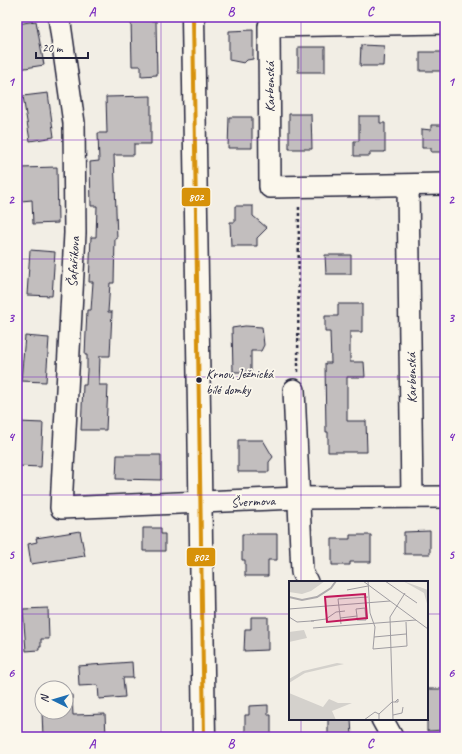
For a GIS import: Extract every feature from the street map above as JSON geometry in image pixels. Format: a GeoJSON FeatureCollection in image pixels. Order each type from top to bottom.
{"type":"FeatureCollection","features":[{"type":"Feature","properties":{"kind":"street","name":"Šafaříkova"},"geometry":{"type":"LineString","coordinates":[[59,17],[74,123],[75,233],[61,508]]}},
{"type":"Feature","properties":{"kind":"street"},"geometry":{"type":"LineString","coordinates":[[193,17],[204,737]]}},
{"type":"Feature","properties":{"kind":"street","name":"Karbenská"},"geometry":{"type":"LineString","coordinates":[[445,23],[269,26],[270,186],[408,186],[445,184]]}},
{"type":"Feature","properties":{"kind":"street","name":"Karbenská"},"geometry":{"type":"LineString","coordinates":[[408,186],[412,497]]}},
{"type":"Feature","properties":{"kind":"street"},"geometry":{"type":"LineString","coordinates":[[294,390],[302,572],[306,581]]}},
{"type":"Feature","properties":{"kind":"street","name":"Švermova"},"geometry":{"type":"LineString","coordinates":[[61,508],[298,498],[445,497]]}},
{"type":"Feature","properties":{"kind":"street"},"geometry":{"type":"LineString","coordinates":[[383,720],[392,737]]}},
{"type":"Feature","properties":{"kind":"path"},"geometry":{"type":"LineString","coordinates":[[294,390],[299,368],[298,186]]}},
{"type":"Feature","properties":{"kind":"building"},"geometry":{"type":"Polygon","coordinates":[[[131,20],[156,21],[157,75],[141,76],[141,66],[132,66],[131,20]]]}},
{"type":"Feature","properties":{"kind":"building"},"geometry":{"type":"Polygon","coordinates":[[[36,21],[44,65],[19,69],[17,54],[17,24],[36,21]]]}},
{"type":"Feature","properties":{"kind":"building"},"geometry":{"type":"Polygon","coordinates":[[[253,30],[253,59],[247,60],[244,63],[229,60],[229,31],[253,30]]]}},
{"type":"Feature","properties":{"kind":"building"},"geometry":{"type":"Polygon","coordinates":[[[361,45],[384,46],[383,66],[360,66],[361,45]]]}},
{"type":"Feature","properties":{"kind":"building"},"geometry":{"type":"Polygon","coordinates":[[[298,47],[325,47],[325,72],[298,72],[298,47]]]}},
{"type":"Feature","properties":{"kind":"building"},"geometry":{"type":"Polygon","coordinates":[[[420,52],[445,52],[445,71],[420,71],[420,52]]]}},
{"type":"Feature","properties":{"kind":"building"},"geometry":{"type":"Polygon","coordinates":[[[48,93],[54,137],[30,141],[23,96],[48,93]]]}},
{"type":"Feature","properties":{"kind":"building"},"geometry":{"type":"Polygon","coordinates":[[[151,96],[151,144],[134,144],[134,155],[114,155],[117,239],[115,238],[114,283],[110,283],[108,312],[112,312],[110,356],[100,356],[99,385],[108,385],[106,430],[81,430],[83,385],[86,385],[87,370],[87,355],[85,355],[87,310],[91,310],[93,282],[89,282],[91,237],[96,237],[97,206],[91,206],[90,162],[99,161],[98,133],[107,133],[106,97],[151,96]]]}},
{"type":"Feature","properties":{"kind":"building"},"geometry":{"type":"Polygon","coordinates":[[[289,114],[311,114],[312,149],[289,149],[289,114]]]}},
{"type":"Feature","properties":{"kind":"building"},"geometry":{"type":"Polygon","coordinates":[[[359,116],[380,116],[380,123],[385,123],[385,152],[370,152],[370,156],[354,156],[354,141],[359,141],[359,116]]]}},
{"type":"Feature","properties":{"kind":"building"},"geometry":{"type":"Polygon","coordinates":[[[229,117],[252,117],[252,148],[228,148],[229,117]]]}},
{"type":"Feature","properties":{"kind":"building"},"geometry":{"type":"Polygon","coordinates":[[[431,125],[445,125],[445,152],[431,152],[431,148],[422,148],[422,129],[431,130],[431,125]]]}},
{"type":"Feature","properties":{"kind":"building"},"geometry":{"type":"Polygon","coordinates":[[[57,167],[58,223],[33,224],[32,200],[21,201],[20,168],[57,167]]]}},
{"type":"Feature","properties":{"kind":"building"},"geometry":{"type":"Polygon","coordinates":[[[235,206],[253,206],[253,216],[267,228],[257,238],[257,246],[231,246],[230,222],[235,222],[235,206]]]}},
{"type":"Feature","properties":{"kind":"building"},"geometry":{"type":"Polygon","coordinates":[[[30,250],[55,252],[52,296],[27,295],[30,250]]]}},
{"type":"Feature","properties":{"kind":"building"},"geometry":{"type":"Polygon","coordinates":[[[325,255],[351,255],[351,274],[326,274],[325,255]]]}},
{"type":"Feature","properties":{"kind":"building"},"geometry":{"type":"Polygon","coordinates":[[[338,304],[362,304],[362,332],[350,332],[350,362],[364,362],[365,377],[347,377],[347,421],[366,421],[367,452],[328,452],[328,432],[326,432],[325,363],[331,363],[330,332],[325,332],[325,316],[338,316],[338,304]]]}},
{"type":"Feature","properties":{"kind":"building"},"geometry":{"type":"Polygon","coordinates":[[[245,326],[262,327],[264,345],[261,351],[251,351],[251,372],[233,372],[232,328],[245,326]]]}},
{"type":"Feature","properties":{"kind":"building"},"geometry":{"type":"Polygon","coordinates":[[[25,336],[49,338],[46,382],[21,381],[25,336]]]}},
{"type":"Feature","properties":{"kind":"building"},"geometry":{"type":"Polygon","coordinates":[[[18,422],[43,423],[41,467],[17,466],[18,422]]]}},
{"type":"Feature","properties":{"kind":"building"},"geometry":{"type":"Polygon","coordinates":[[[238,440],[263,440],[273,457],[269,462],[269,472],[238,472],[238,440]]]}},
{"type":"Feature","properties":{"kind":"building"},"geometry":{"type":"Polygon","coordinates":[[[117,455],[161,455],[161,480],[116,479],[117,455]]]}},
{"type":"Feature","properties":{"kind":"building"},"geometry":{"type":"Polygon","coordinates":[[[143,528],[161,528],[161,534],[165,534],[165,551],[143,551],[143,528]]]}},
{"type":"Feature","properties":{"kind":"building"},"geometry":{"type":"Polygon","coordinates":[[[80,531],[85,556],[31,564],[28,544],[37,542],[36,538],[80,531]]]}},
{"type":"Feature","properties":{"kind":"building"},"geometry":{"type":"Polygon","coordinates":[[[430,531],[430,554],[404,554],[404,532],[430,531]]]}},
{"type":"Feature","properties":{"kind":"building"},"geometry":{"type":"Polygon","coordinates":[[[242,534],[277,534],[277,560],[268,560],[268,576],[245,576],[245,560],[242,560],[242,534]]]}},
{"type":"Feature","properties":{"kind":"building"},"geometry":{"type":"Polygon","coordinates":[[[350,535],[371,535],[371,562],[350,562],[350,565],[332,565],[332,539],[350,539],[350,535]]]}},
{"type":"Feature","properties":{"kind":"building"},"geometry":{"type":"Polygon","coordinates":[[[48,608],[49,639],[41,639],[41,647],[39,647],[39,650],[26,651],[23,609],[48,608]]]}},
{"type":"Feature","properties":{"kind":"building"},"geometry":{"type":"Polygon","coordinates":[[[251,617],[268,617],[268,650],[244,651],[245,629],[251,629],[251,617]]]}},
{"type":"Feature","properties":{"kind":"building"},"geometry":{"type":"Polygon","coordinates":[[[132,662],[133,678],[123,678],[125,697],[99,699],[98,685],[79,686],[78,666],[132,662]]]}},
{"type":"Feature","properties":{"kind":"building"},"geometry":{"type":"Polygon","coordinates":[[[428,689],[445,689],[445,730],[427,731],[428,689]]]}},
{"type":"Feature","properties":{"kind":"building"},"geometry":{"type":"Polygon","coordinates":[[[268,705],[268,715],[271,715],[271,736],[245,736],[245,715],[249,715],[249,706],[268,705]]]}},
{"type":"Feature","properties":{"kind":"building"},"geometry":{"type":"Polygon","coordinates":[[[105,714],[106,737],[43,737],[42,720],[74,720],[74,715],[105,714]]]}},
{"type":"Feature","properties":{"kind":"building"},"geometry":{"type":"Polygon","coordinates":[[[328,720],[351,720],[352,737],[328,737],[328,720]]]}},
{"type":"Feature","properties":{"kind":"transit line","name":"802"},"geometry":{"type":"LineString","coordinates":[[193,17],[204,737]]}},
{"type":"Feature","properties":{"kind":"place","name":"Krnov, Ježnická bílé domky"},"geometry":{"type":"Point","coordinates":[199,380]}}]}
